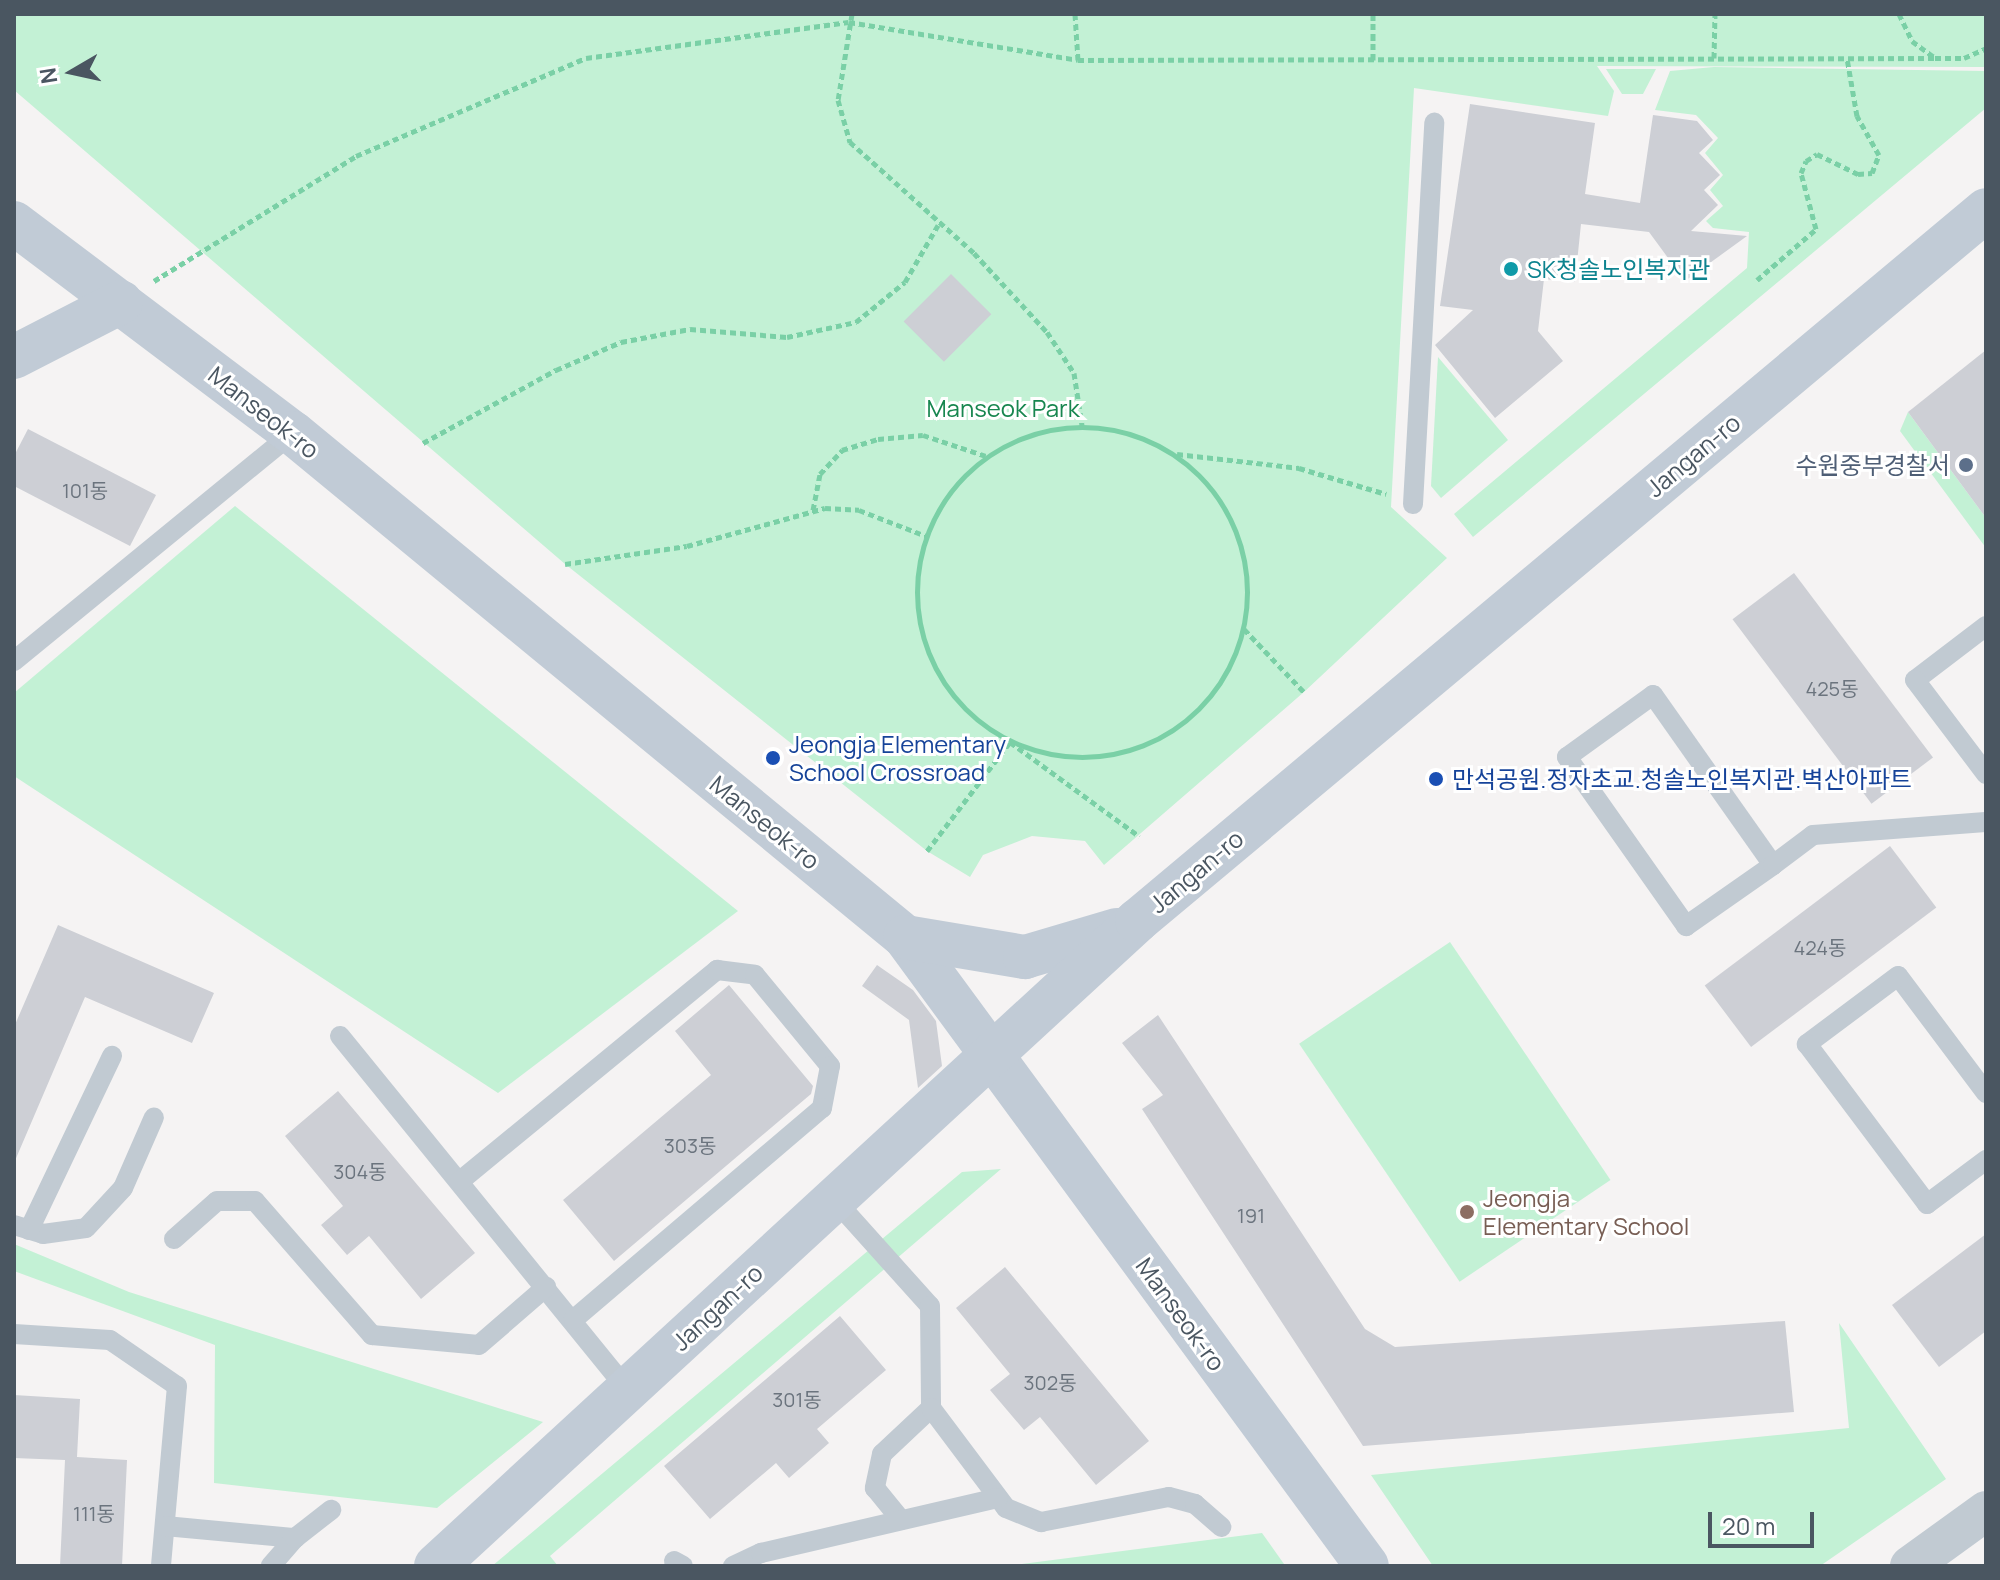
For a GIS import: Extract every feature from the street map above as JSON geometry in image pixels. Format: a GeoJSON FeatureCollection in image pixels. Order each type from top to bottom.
{"type":"FeatureCollection","features":[{"type":"Feature","properties":{"kind":"main road","name":"Jangan-ro"},"geometry":{"type":"LineString","coordinates":[[436,1566],[1137,921],[1986,210]]}},
{"type":"Feature","properties":{"kind":"main road","name":"Manseok-ro"},"geometry":{"type":"LineString","coordinates":[[14,223],[293,433],[905,937],[1367,1566]]}},
{"type":"Feature","properties":{"kind":"main road"},"geometry":{"type":"LineString","coordinates":[[14,357],[121,302]]}},
{"type":"Feature","properties":{"kind":"main road"},"geometry":{"type":"LineString","coordinates":[[905,937],[1025,957],[1137,921]]}},
{"type":"Feature","properties":{"kind":"street"},"geometry":{"type":"LineString","coordinates":[[1910,1566],[1986,1511]]}},
{"type":"Feature","properties":{"kind":"lane"},"geometry":{"type":"LineString","coordinates":[[1413,504],[1434,123]]}},
{"type":"Feature","properties":{"kind":"lane"},"geometry":{"type":"LineString","coordinates":[[14,661],[293,433]]}},
{"type":"Feature","properties":{"kind":"lane"},"geometry":{"type":"LineString","coordinates":[[1986,626],[1915,680],[1986,774]]}},
{"type":"Feature","properties":{"kind":"lane"},"geometry":{"type":"LineString","coordinates":[[1773,865],[1653,695],[1567,757],[1686,926],[1773,865],[1813,835],[1986,822]]}},
{"type":"Feature","properties":{"kind":"lane"},"geometry":{"type":"LineString","coordinates":[[460,1181],[717,970],[755,975],[830,1066],[822,1108],[574,1319]]}},
{"type":"Feature","properties":{"kind":"lane"},"geometry":{"type":"LineString","coordinates":[[1986,1093],[1898,976],[1807,1044],[1927,1204],[1986,1160]]}},
{"type":"Feature","properties":{"kind":"lane"},"geometry":{"type":"LineString","coordinates":[[340,1036],[574,1319],[628,1391]]}},
{"type":"Feature","properties":{"kind":"lane"},"geometry":{"type":"LineString","coordinates":[[112,1056],[22,1227],[86,1228],[123,1188],[154,1117]]}},
{"type":"Feature","properties":{"kind":"lane"},"geometry":{"type":"LineString","coordinates":[[833,1198],[930,1306],[931,1408],[1006,1508],[1041,1522],[1169,1497],[1195,1504],[1221,1527]]}},
{"type":"Feature","properties":{"kind":"lane"},"geometry":{"type":"LineString","coordinates":[[174,1239],[217,1201],[255,1201],[372,1335],[479,1345],[546,1287]]}},
{"type":"Feature","properties":{"kind":"lane"},"geometry":{"type":"LineString","coordinates":[[14,1334],[110,1340],[177,1386],[161,1566]]}},
{"type":"Feature","properties":{"kind":"lane"},"geometry":{"type":"LineString","coordinates":[[901,1520],[875,1488],[882,1454],[931,1408]]}},
{"type":"Feature","properties":{"kind":"lane"},"geometry":{"type":"LineString","coordinates":[[733,1566],[761,1553],[998,1498]]}},
{"type":"Feature","properties":{"kind":"lane"},"geometry":{"type":"LineString","coordinates":[[271,1566],[295,1538],[331,1510]]}},
{"type":"Feature","properties":{"kind":"lane"},"geometry":{"type":"LineString","coordinates":[[165,1526],[295,1538]]}},
{"type":"Feature","properties":{"kind":"path"},"geometry":{"type":"LineString","coordinates":[[852,14],[838,100],[850,142],[1047,332],[1074,373],[1082,425]]}},
{"type":"Feature","properties":{"kind":"path"},"geometry":{"type":"LineString","coordinates":[[1075,14],[1078,60]]}},
{"type":"Feature","properties":{"kind":"path"},"geometry":{"type":"LineString","coordinates":[[1373,14],[1373,60]]}},
{"type":"Feature","properties":{"kind":"path"},"geometry":{"type":"LineString","coordinates":[[1714,58],[1715,14]]}},
{"type":"Feature","properties":{"kind":"path"},"geometry":{"type":"LineString","coordinates":[[1899,14],[1912,41],[1935,58]]}},
{"type":"Feature","properties":{"kind":"path"},"geometry":{"type":"LineString","coordinates":[[121,302],[356,156],[586,58],[849,22],[1078,60],[1964,58],[1986,48]]}},
{"type":"Feature","properties":{"kind":"path"},"geometry":{"type":"LineString","coordinates":[[1757,280],[1816,229],[1801,173],[1806,161],[1817,154],[1858,174],[1872,173],[1879,155],[1857,116],[1847,58]]}},
{"type":"Feature","properties":{"kind":"path"},"geometry":{"type":"LineString","coordinates":[[423,443],[543,376],[621,342],[690,329],[787,337],[856,322],[905,282],[938,225]]}},
{"type":"Feature","properties":{"kind":"path"},"geometry":{"type":"LineString","coordinates":[[1010,742],[1090,759],[1143,747],[1189,720],[1224,679],[1244,629],[1248,579],[1237,531],[1212,488],[1176,454],[1131,432],[1082,425],[1032,433],[986,456],[950,491],[926,536],[917,584],[921,632],[955,696],[1010,742],[1139,836]]}},
{"type":"Feature","properties":{"kind":"path"},"geometry":{"type":"LineString","coordinates":[[813,510],[820,474],[842,450],[878,439],[923,435],[986,456]]}},
{"type":"Feature","properties":{"kind":"path"},"geometry":{"type":"LineString","coordinates":[[1176,454],[1299,468],[1413,504]]}},
{"type":"Feature","properties":{"kind":"path"},"geometry":{"type":"LineString","coordinates":[[565,564],[687,546],[813,510],[859,510],[926,536]]}},
{"type":"Feature","properties":{"kind":"path"},"geometry":{"type":"LineString","coordinates":[[1244,629],[1304,692]]}},
{"type":"Feature","properties":{"kind":"path"},"geometry":{"type":"LineString","coordinates":[[927,851],[1010,742]]}},
{"type":"Feature","properties":{"kind":"green space","name":"Manseok Park"},"geometry":{"type":"Polygon","coordinates":[[[14,14],[1986,14],[1986,67],[1597,66],[1614,91],[1608,116],[1414,88],[1391,507],[1447,558],[1304,692],[1104,865],[1085,841],[1032,836],[983,855],[970,877],[927,851],[565,564],[14,90],[14,14]]]}},
{"type":"Feature","properties":{"kind":"green space"},"geometry":{"type":"Polygon","coordinates":[[[1714,67],[1986,71],[1986,108],[1473,537],[1454,514],[1747,268],[1749,232],[1713,228],[1706,221],[1723,206],[1710,190],[1723,175],[1705,153],[1718,138],[1696,115],[1655,110],[1670,71],[1714,67]]]}},
{"type":"Feature","properties":{"kind":"green space"},"geometry":{"type":"Polygon","coordinates":[[[1606,69],[1656,69],[1643,94],[1622,94],[1606,69]]]}},
{"type":"Feature","properties":{"kind":"green space"},"geometry":{"type":"Polygon","coordinates":[[[1438,357],[1508,440],[1441,498],[1431,486],[1438,357]]]}},
{"type":"Feature","properties":{"kind":"green space"},"geometry":{"type":"Polygon","coordinates":[[[1908,412],[1986,518],[1986,548],[1900,431],[1908,412]]]}},
{"type":"Feature","properties":{"kind":"green space"},"geometry":{"type":"Polygon","coordinates":[[[235,506],[738,911],[498,1093],[14,776],[14,693],[235,506]]]}},
{"type":"Feature","properties":{"kind":"green space"},"geometry":{"type":"Polygon","coordinates":[[[1450,942],[1610,1180],[1460,1282],[1299,1044],[1450,942]]]}},
{"type":"Feature","properties":{"kind":"green space"},"geometry":{"type":"Polygon","coordinates":[[[1001,1169],[550,1556],[558,1566],[492,1566],[962,1172],[1001,1169]]]}},
{"type":"Feature","properties":{"kind":"green space"},"geometry":{"type":"Polygon","coordinates":[[[14,1244],[129,1292],[543,1422],[437,1508],[214,1483],[215,1345],[14,1271],[14,1244]]]}},
{"type":"Feature","properties":{"kind":"green space"},"geometry":{"type":"Polygon","coordinates":[[[1839,1323],[1946,1479],[1820,1566],[1433,1566],[1371,1475],[1849,1428],[1839,1323]]]}},
{"type":"Feature","properties":{"kind":"green space"},"geometry":{"type":"Polygon","coordinates":[[[1262,1533],[1284,1564],[1007,1566],[1262,1533]]]}},
{"type":"Feature","properties":{"kind":"building","name":"SK청솔노인복지관"},"geometry":{"type":"Polygon","coordinates":[[[1470,104],[1595,123],[1585,194],[1640,203],[1653,115],[1697,121],[1713,140],[1699,153],[1720,175],[1704,190],[1718,205],[1691,231],[1747,236],[1685,281],[1649,232],[1581,224],[1575,282],[1544,279],[1538,331],[1563,361],[1495,418],[1435,345],[1473,310],[1440,306],[1470,104]]]}},
{"type":"Feature","properties":{"kind":"building"},"geometry":{"type":"Polygon","coordinates":[[[951,274],[991,314],[944,362],[904,321],[951,274]]]}},
{"type":"Feature","properties":{"kind":"building","name":"수원중부경찰서"},"geometry":{"type":"Polygon","coordinates":[[[1986,350],[1986,518],[1908,412],[1986,350]]]}},
{"type":"Feature","properties":{"kind":"building"},"geometry":{"type":"Polygon","coordinates":[[[28,429],[156,495],[130,546],[14,486],[14,456],[28,429]]]}},
{"type":"Feature","properties":{"kind":"building"},"geometry":{"type":"Polygon","coordinates":[[[1794,573],[1933,757],[1872,804],[1733,619],[1794,573]]]}},
{"type":"Feature","properties":{"kind":"building"},"geometry":{"type":"Polygon","coordinates":[[[1890,846],[1936,907],[1751,1047],[1705,986],[1890,846]]]}},
{"type":"Feature","properties":{"kind":"building"},"geometry":{"type":"Polygon","coordinates":[[[58,925],[214,993],[192,1043],[85,997],[14,1163],[14,1027],[58,925]]]}},
{"type":"Feature","properties":{"kind":"building"},"geometry":{"type":"Polygon","coordinates":[[[877,965],[913,990],[936,1021],[942,1066],[918,1088],[909,1020],[862,986],[877,965]]]}},
{"type":"Feature","properties":{"kind":"building"},"geometry":{"type":"Polygon","coordinates":[[[729,985],[813,1086],[811,1094],[614,1261],[563,1200],[711,1075],[675,1031],[729,985]]]}},
{"type":"Feature","properties":{"kind":"building"},"geometry":{"type":"Polygon","coordinates":[[[1158,1015],[1365,1329],[1395,1347],[1785,1321],[1794,1412],[1363,1446],[1142,1109],[1163,1095],[1122,1043],[1158,1015]]]}},
{"type":"Feature","properties":{"kind":"building"},"geometry":{"type":"Polygon","coordinates":[[[338,1091],[475,1253],[421,1299],[369,1236],[347,1255],[321,1225],[343,1206],[285,1136],[338,1091]]]}},
{"type":"Feature","properties":{"kind":"building"},"geometry":{"type":"Polygon","coordinates":[[[1986,1234],[1986,1331],[1939,1367],[1892,1305],[1986,1234]]]}},
{"type":"Feature","properties":{"kind":"building"},"geometry":{"type":"Polygon","coordinates":[[[1005,1267],[1149,1441],[1096,1485],[1040,1417],[1024,1430],[990,1390],[1010,1374],[956,1308],[1005,1267]]]}},
{"type":"Feature","properties":{"kind":"building"},"geometry":{"type":"Polygon","coordinates":[[[840,1316],[886,1370],[817,1429],[829,1443],[789,1478],[776,1463],[710,1519],[664,1466],[840,1316]]]}},
{"type":"Feature","properties":{"kind":"building"},"geometry":{"type":"Polygon","coordinates":[[[14,1395],[80,1399],[77,1457],[127,1460],[122,1566],[60,1566],[65,1460],[14,1458],[14,1395]]]}},
{"type":"Feature","properties":{"kind":"place","name":"SK청솔노인복지관"},"geometry":{"type":"Point","coordinates":[1511,269]}},
{"type":"Feature","properties":{"kind":"place","name":"수원중부경찰서"},"geometry":{"type":"Point","coordinates":[1966,465]}},
{"type":"Feature","properties":{"kind":"place","name":"Jeongja Elementary School Crossroad"},"geometry":{"type":"Point","coordinates":[773,758]}},
{"type":"Feature","properties":{"kind":"place","name":"만석공원.정자초교.청솔노인복지관.벽산아파트"},"geometry":{"type":"Point","coordinates":[1436,779]}},
{"type":"Feature","properties":{"kind":"place","name":"Jeongja Elementary School"},"geometry":{"type":"Point","coordinates":[1467,1212]}}]}
